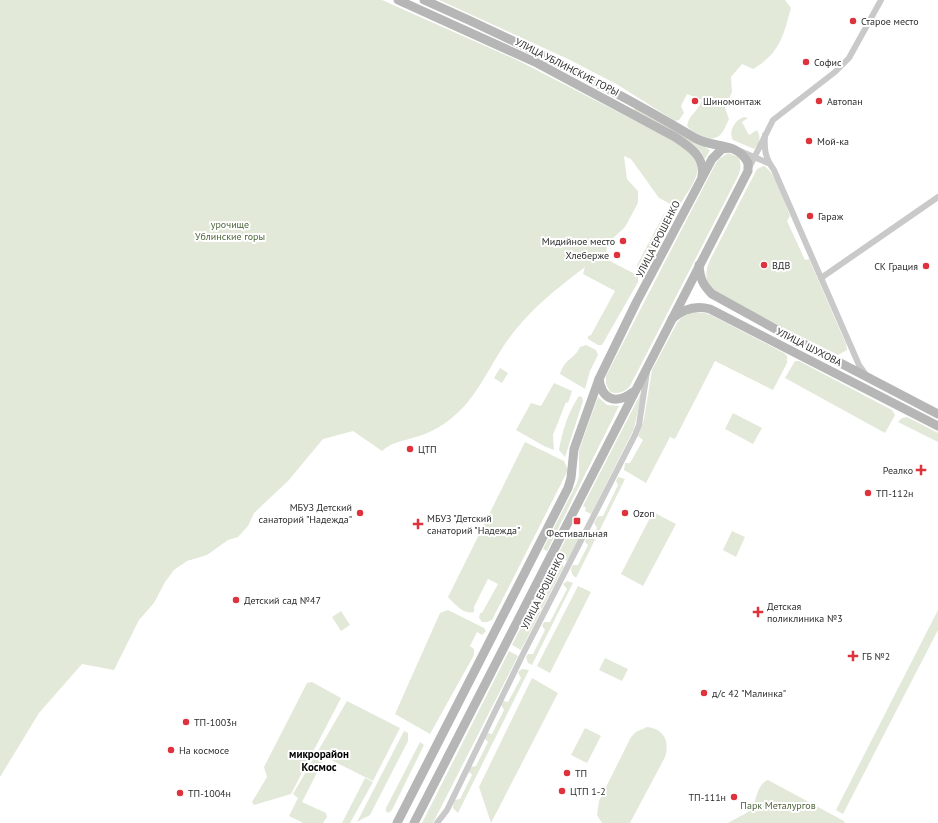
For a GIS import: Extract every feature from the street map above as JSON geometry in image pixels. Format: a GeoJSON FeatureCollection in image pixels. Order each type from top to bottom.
{"type":"FeatureCollection","features":[{"type":"Feature","properties":{"kind":"main road","name":"УЛИЦА УБЛИНСКИЕ ГОРЫ"},"geometry":{"type":"LineString","coordinates":[[398,0],[537,63],[675,137],[690,147],[699,158],[703,169],[702,178]]}},
{"type":"Feature","properties":{"kind":"main road","name":"УЛИЦА УБЛИНСКИЕ ГОРЫ"},"geometry":{"type":"LineString","coordinates":[[424,0],[541,54],[622,96],[701,142],[734,149]]}},
{"type":"Feature","properties":{"kind":"main road","name":"УЛИЦА ЕРОШЕНКО"},"geometry":{"type":"LineString","coordinates":[[397,823],[568,488],[571,478],[574,449],[600,379],[702,178],[716,154],[722,149],[734,149]]}},
{"type":"Feature","properties":{"kind":"main road"},"geometry":{"type":"LineString","coordinates":[[734,149],[748,163],[748,171]]}},
{"type":"Feature","properties":{"kind":"main road","name":"УЛИЦА ЕРОШЕНКО"},"geometry":{"type":"LineString","coordinates":[[414,823],[648,363],[748,171]]}},
{"type":"Feature","properties":{"kind":"main road","name":"УЛИЦА ШУХОВА"},"geometry":{"type":"LineString","coordinates":[[699,265],[700,276],[704,286],[712,294],[938,414]]}},
{"type":"Feature","properties":{"kind":"main road","name":"УЛИЦА ШУХОВА"},"geometry":{"type":"LineString","coordinates":[[670,322],[678,314],[690,308],[700,307],[710,309],[938,426]]}},
{"type":"Feature","properties":{"kind":"main road"},"geometry":{"type":"LineString","coordinates":[[600,379],[602,391],[612,399],[627,397],[634,391]]}},
{"type":"Feature","properties":{"kind":"street","name":"УЛИЦА ЕРОШЕНКО"},"geometry":{"type":"LineString","coordinates":[[748,171],[773,120],[835,72],[849,58],[881,0]]}},
{"type":"Feature","properties":{"kind":"street"},"geometry":{"type":"LineString","coordinates":[[765,135],[764,152],[768,163],[774,170],[860,365],[867,376]]}},
{"type":"Feature","properties":{"kind":"street"},"geometry":{"type":"LineString","coordinates":[[734,149],[755,156],[768,163]]}},
{"type":"Feature","properties":{"kind":"street"},"geometry":{"type":"LineString","coordinates":[[748,171],[758,163],[768,163]]}},
{"type":"Feature","properties":{"kind":"street"},"geometry":{"type":"LineString","coordinates":[[821,278],[938,197]]}},
{"type":"Feature","properties":{"kind":"street","name":"УЛИЦА ЕРОШЕНКО"},"geometry":{"type":"LineString","coordinates":[[437,823],[447,810],[523,654],[636,435],[643,404],[648,363]]}},
{"type":"Feature","properties":{"kind":"green space","name":"урочище Ублинские горы"},"geometry":{"type":"Polygon","coordinates":[[[0,0],[382,0],[519,61],[676,142],[694,158],[697,166],[697,173],[690,189],[678,208],[659,198],[631,159],[624,156],[627,179],[638,191],[638,203],[625,227],[607,244],[606,259],[635,274],[638,277],[638,282],[602,345],[598,345],[588,339],[588,336],[591,335],[615,291],[583,274],[585,267],[551,294],[520,324],[503,347],[469,401],[444,424],[427,433],[392,444],[382,451],[353,431],[323,439],[288,481],[254,513],[248,526],[238,537],[228,540],[207,555],[187,561],[174,570],[165,582],[154,603],[139,620],[114,670],[82,664],[39,713],[0,777],[0,0]]]}},
{"type":"Feature","properties":{"kind":"green space"},"geometry":{"type":"Polygon","coordinates":[[[439,0],[785,0],[791,8],[783,36],[769,57],[753,69],[742,64],[731,77],[732,92],[725,108],[729,119],[724,130],[719,136],[715,138],[707,138],[693,132],[687,126],[702,100],[687,94],[681,106],[684,113],[679,120],[675,121],[618,85],[570,60],[439,0]]]}},
{"type":"Feature","properties":{"kind":"green space"},"geometry":{"type":"Polygon","coordinates":[[[635,107],[710,150],[705,159],[694,145],[634,110],[635,107]]]}},
{"type":"Feature","properties":{"kind":"green space"},"geometry":{"type":"Polygon","coordinates":[[[744,117],[748,118],[742,122],[749,135],[757,130],[758,133],[758,145],[754,149],[733,140],[732,137],[731,133],[733,126],[744,117]]]}},
{"type":"Feature","properties":{"kind":"green space"},"geometry":{"type":"Polygon","coordinates":[[[728,153],[738,157],[740,168],[737,178],[630,386],[621,392],[610,392],[606,384],[606,376],[716,163],[728,153]]]}},
{"type":"Feature","properties":{"kind":"green space"},"geometry":{"type":"Polygon","coordinates":[[[764,166],[772,175],[780,189],[790,216],[787,221],[805,260],[809,259],[846,344],[847,350],[838,355],[727,299],[715,292],[708,284],[706,274],[710,260],[757,169],[764,166]]]}},
{"type":"Feature","properties":{"kind":"green space"},"geometry":{"type":"Polygon","coordinates":[[[668,212],[672,215],[672,218],[644,269],[641,271],[638,269],[637,265],[664,214],[668,212]]]}},
{"type":"Feature","properties":{"kind":"green space"},"geometry":{"type":"Polygon","coordinates":[[[692,312],[711,315],[784,353],[787,356],[787,363],[773,390],[715,361],[675,439],[670,437],[646,483],[624,470],[625,463],[630,463],[643,440],[638,436],[644,419],[652,370],[677,323],[681,318],[692,312]]]}},
{"type":"Feature","properties":{"kind":"green space"},"geometry":{"type":"Polygon","coordinates":[[[586,345],[596,350],[598,355],[590,371],[585,389],[560,374],[564,365],[580,347],[586,345]]]}},
{"type":"Feature","properties":{"kind":"green space"},"geometry":{"type":"Polygon","coordinates":[[[795,361],[799,361],[892,410],[895,415],[885,433],[785,378],[795,361]]]}},
{"type":"Feature","properties":{"kind":"green space"},"geometry":{"type":"Polygon","coordinates":[[[500,368],[508,373],[502,383],[494,378],[500,368]]]}},
{"type":"Feature","properties":{"kind":"green space"},"geometry":{"type":"Polygon","coordinates":[[[554,383],[572,391],[553,435],[554,450],[516,430],[531,403],[541,406],[554,383]]]}},
{"type":"Feature","properties":{"kind":"green space"},"geometry":{"type":"Polygon","coordinates":[[[642,391],[634,429],[591,514],[585,511],[586,508],[583,506],[642,391]]]}},
{"type":"Feature","properties":{"kind":"green space"},"geometry":{"type":"Polygon","coordinates":[[[579,396],[582,397],[583,401],[565,457],[559,450],[562,436],[566,422],[579,396]]]}},
{"type":"Feature","properties":{"kind":"green space"},"geometry":{"type":"Polygon","coordinates":[[[598,397],[607,405],[619,406],[547,551],[543,549],[577,483],[579,476],[579,450],[598,397]]]}},
{"type":"Feature","properties":{"kind":"green space"},"geometry":{"type":"Polygon","coordinates":[[[733,413],[762,428],[753,444],[725,429],[733,413]]]}},
{"type":"Feature","properties":{"kind":"green space"},"geometry":{"type":"Polygon","coordinates":[[[907,417],[938,433],[938,442],[898,422],[902,418],[907,417]]]}},
{"type":"Feature","properties":{"kind":"green space"},"geometry":{"type":"Polygon","coordinates":[[[525,442],[564,461],[568,470],[492,620],[482,622],[479,618],[480,613],[482,613],[498,584],[488,579],[474,607],[474,612],[466,612],[456,606],[448,597],[525,442]]]}},
{"type":"Feature","properties":{"kind":"green space"},"geometry":{"type":"Polygon","coordinates":[[[618,477],[625,479],[576,578],[572,574],[571,569],[573,565],[578,565],[588,545],[585,542],[587,537],[593,537],[597,528],[594,523],[598,516],[603,516],[618,485],[616,481],[618,477]]]}},
{"type":"Feature","properties":{"kind":"green space"},"geometry":{"type":"Polygon","coordinates":[[[653,512],[676,524],[643,586],[621,574],[653,512]]]}},
{"type":"Feature","properties":{"kind":"green space"},"geometry":{"type":"Polygon","coordinates":[[[576,530],[582,534],[567,561],[557,556],[570,531],[574,533],[576,530]]]}},
{"type":"Feature","properties":{"kind":"green space"},"geometry":{"type":"Polygon","coordinates":[[[732,531],[745,537],[736,557],[723,550],[732,531]]]}},
{"type":"Feature","properties":{"kind":"green space"},"geometry":{"type":"Polygon","coordinates":[[[555,561],[564,566],[521,650],[512,645],[555,561]]]}},
{"type":"Feature","properties":{"kind":"green space"},"geometry":{"type":"Polygon","coordinates":[[[567,581],[573,583],[532,665],[528,663],[526,657],[528,654],[533,654],[545,630],[542,626],[544,622],[550,622],[567,589],[563,584],[567,581]]]}},
{"type":"Feature","properties":{"kind":"green space"},"geometry":{"type":"Polygon","coordinates":[[[578,586],[591,592],[550,673],[537,666],[578,586]]]}},
{"type":"Feature","properties":{"kind":"green space"},"geometry":{"type":"Polygon","coordinates":[[[448,610],[484,628],[486,631],[482,635],[477,632],[470,646],[474,649],[474,655],[430,734],[395,714],[440,613],[448,610]]]}},
{"type":"Feature","properties":{"kind":"green space"},"geometry":{"type":"Polygon","coordinates":[[[938,610],[938,630],[843,814],[836,810],[938,610]]]}},
{"type":"Feature","properties":{"kind":"green space"},"geometry":{"type":"Polygon","coordinates":[[[341,611],[350,625],[341,631],[332,617],[341,611]]]}},
{"type":"Feature","properties":{"kind":"green space"},"geometry":{"type":"Polygon","coordinates":[[[509,651],[518,656],[433,823],[422,823],[509,651]]]}},
{"type":"Feature","properties":{"kind":"green space"},"geometry":{"type":"Polygon","coordinates":[[[605,658],[628,669],[622,681],[599,670],[605,658]]]}},
{"type":"Feature","properties":{"kind":"green space"},"geometry":{"type":"Polygon","coordinates":[[[522,669],[529,670],[458,813],[453,808],[454,800],[460,799],[472,775],[468,771],[470,767],[476,766],[488,742],[484,738],[487,733],[492,734],[504,710],[501,705],[503,701],[508,702],[521,678],[518,672],[522,669]]]}},
{"type":"Feature","properties":{"kind":"green space"},"geometry":{"type":"Polygon","coordinates":[[[532,678],[558,693],[491,823],[479,787],[532,678]]]}},
{"type":"Feature","properties":{"kind":"green space"},"geometry":{"type":"Polygon","coordinates":[[[312,682],[341,698],[291,794],[254,805],[252,802],[267,777],[264,767],[307,683],[312,682]]]}},
{"type":"Feature","properties":{"kind":"green space"},"geometry":{"type":"Polygon","coordinates":[[[347,701],[400,728],[373,781],[325,757],[302,802],[326,813],[327,817],[323,823],[303,823],[289,816],[298,798],[293,794],[347,701]]]}},
{"type":"Feature","properties":{"kind":"green space"},"geometry":{"type":"Polygon","coordinates":[[[647,727],[658,730],[664,737],[667,746],[665,757],[630,823],[602,823],[597,815],[599,801],[631,737],[636,732],[647,727]]]}},
{"type":"Feature","properties":{"kind":"green space"},"geometry":{"type":"Polygon","coordinates":[[[585,728],[601,736],[587,763],[571,755],[585,728]]]}},
{"type":"Feature","properties":{"kind":"green space"},"geometry":{"type":"Polygon","coordinates":[[[404,731],[408,733],[408,741],[370,815],[357,822],[404,731]]]}},
{"type":"Feature","properties":{"kind":"green space"},"geometry":{"type":"Polygon","coordinates":[[[420,742],[424,745],[392,810],[388,813],[386,808],[420,742]]]}},
{"type":"Feature","properties":{"kind":"green space"},"geometry":{"type":"Polygon","coordinates":[[[365,778],[373,782],[350,823],[342,823],[365,778]]]}},
{"type":"Feature","properties":{"kind":"green space","name":"Парк Металургов"},"geometry":{"type":"Polygon","coordinates":[[[768,780],[844,821],[845,823],[728,823],[751,809],[761,786],[768,780]]]}},
{"type":"Feature","properties":{"kind":"place","name":"Старое место"},"geometry":{"type":"Point","coordinates":[853,21]}},
{"type":"Feature","properties":{"kind":"place","name":"Софис"},"geometry":{"type":"Point","coordinates":[806,62]}},
{"type":"Feature","properties":{"kind":"place","name":"Шиномонтаж"},"geometry":{"type":"Point","coordinates":[695,101]}},
{"type":"Feature","properties":{"kind":"place","name":"Автопан"},"geometry":{"type":"Point","coordinates":[819,101]}},
{"type":"Feature","properties":{"kind":"place","name":"Мой-ка"},"geometry":{"type":"Point","coordinates":[809,141]}},
{"type":"Feature","properties":{"kind":"place","name":"Гараж"},"geometry":{"type":"Point","coordinates":[810,216]}},
{"type":"Feature","properties":{"kind":"place","name":"Мидийное место"},"geometry":{"type":"Point","coordinates":[623,241]}},
{"type":"Feature","properties":{"kind":"place","name":"Хлеберже"},"geometry":{"type":"Point","coordinates":[617,255]}},
{"type":"Feature","properties":{"kind":"place","name":"ВДВ"},"geometry":{"type":"Point","coordinates":[764,265]}},
{"type":"Feature","properties":{"kind":"place","name":"СК Грация"},"geometry":{"type":"Point","coordinates":[926,266]}},
{"type":"Feature","properties":{"kind":"place","name":"ЦТП"},"geometry":{"type":"Point","coordinates":[410,449]}},
{"type":"Feature","properties":{"kind":"place","name":"Реалко"},"geometry":{"type":"Point","coordinates":[921,470]}},
{"type":"Feature","properties":{"kind":"place","name":"ТП-112н"},"geometry":{"type":"Point","coordinates":[868,493]}},
{"type":"Feature","properties":{"kind":"place","name":"МБУЗ Детский санаторий \"Надежда\""},"geometry":{"type":"Point","coordinates":[360,513]}},
{"type":"Feature","properties":{"kind":"place","name":"Ozon"},"geometry":{"type":"Point","coordinates":[625,513]}},
{"type":"Feature","properties":{"kind":"place","name":"Фестивальная"},"geometry":{"type":"Point","coordinates":[577,521]}},
{"type":"Feature","properties":{"kind":"place","name":"МБУЗ \"Детский санаторий \"Надежда\""},"geometry":{"type":"Point","coordinates":[418,524]}},
{"type":"Feature","properties":{"kind":"place","name":"Детский сад №47"},"geometry":{"type":"Point","coordinates":[236,600]}},
{"type":"Feature","properties":{"kind":"place","name":"Детская поликлиника №3"},"geometry":{"type":"Point","coordinates":[758,612]}},
{"type":"Feature","properties":{"kind":"place","name":"ГБ №2"},"geometry":{"type":"Point","coordinates":[853,656]}},
{"type":"Feature","properties":{"kind":"place","name":"д/с 42 \"Малинка\""},"geometry":{"type":"Point","coordinates":[704,693]}},
{"type":"Feature","properties":{"kind":"place","name":"ТП-1003н"},"geometry":{"type":"Point","coordinates":[186,722]}},
{"type":"Feature","properties":{"kind":"place","name":"На космосе"},"geometry":{"type":"Point","coordinates":[171,750]}},
{"type":"Feature","properties":{"kind":"place","name":"ТП"},"geometry":{"type":"Point","coordinates":[567,773]}},
{"type":"Feature","properties":{"kind":"place","name":"ЦТП 1-2"},"geometry":{"type":"Point","coordinates":[562,791]}},
{"type":"Feature","properties":{"kind":"place","name":"ТП-1004н"},"geometry":{"type":"Point","coordinates":[180,793]}},
{"type":"Feature","properties":{"kind":"place","name":"ТП-111н"},"geometry":{"type":"Point","coordinates":[734,797]}},
{"type":"Feature","properties":{"kind":"district","name":"микрорайон Космос"},"geometry":{"type":"Point","coordinates":[319,760]}}]}
